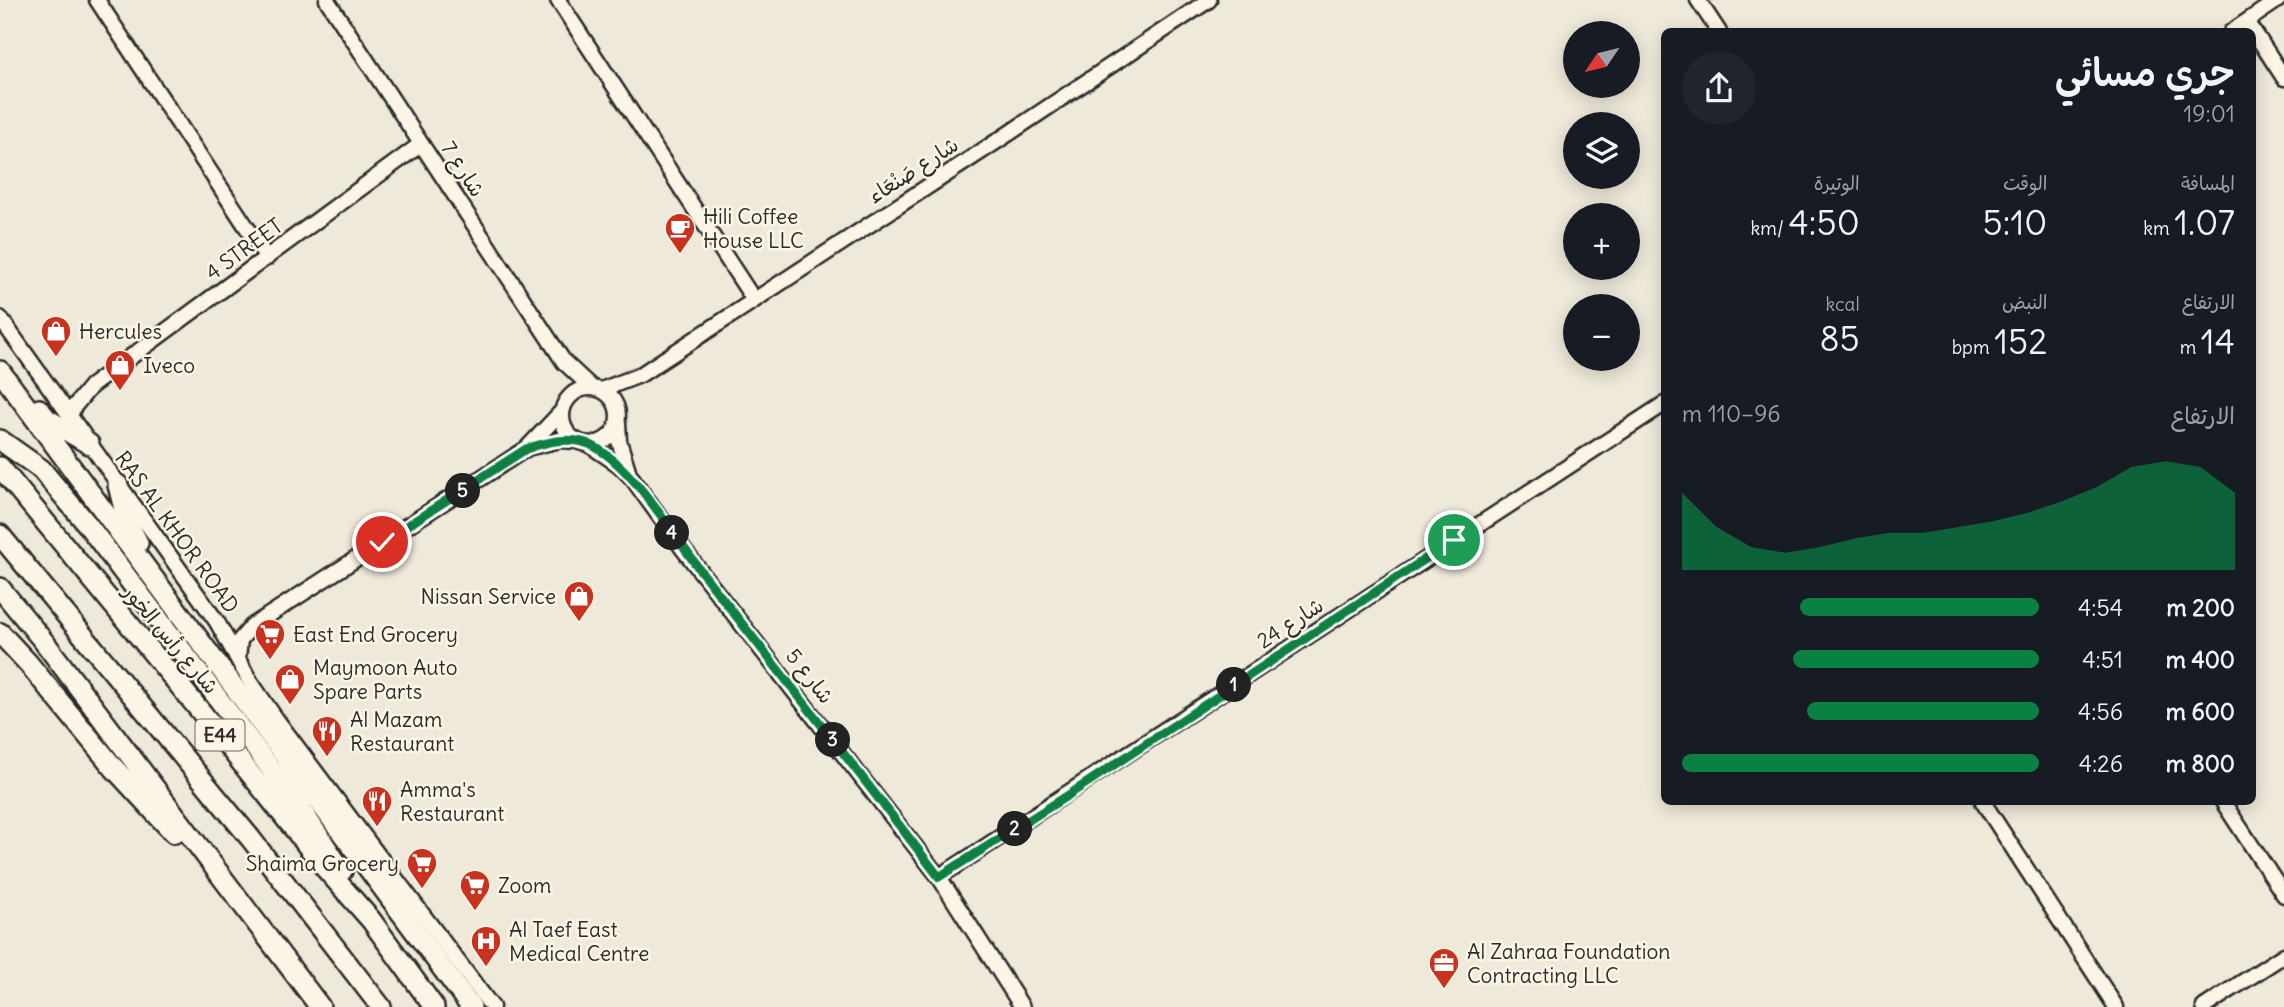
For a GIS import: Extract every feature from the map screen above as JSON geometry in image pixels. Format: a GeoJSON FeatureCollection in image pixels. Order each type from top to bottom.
{"type":"FeatureCollection","features":[{"type":"Feature","properties":{"kind":"highway"},"geometry":{"type":"LineString","coordinates":[[3,376],[26,394],[47,419],[89,444]]}},
{"type":"Feature","properties":{"kind":"highway"},"geometry":{"type":"LineString","coordinates":[[3,376],[471,1007]]}},
{"type":"Feature","properties":{"kind":"highway"},"geometry":{"type":"LineString","coordinates":[[0,440],[41,469],[87,524],[298,805],[370,920]]}},
{"type":"Feature","properties":{"kind":"highway","name":"شارع رأس الخور"},"geometry":{"type":"LineString","coordinates":[[0,467],[370,920],[435,1007]]}},
{"type":"Feature","properties":{"kind":"highway"},"geometry":{"type":"LineString","coordinates":[[118,485],[133,536],[184,608],[228,678]]}},
{"type":"Feature","properties":{"kind":"highway","name":"E44"},"geometry":{"type":"LineString","coordinates":[[0,535],[251,839],[381,1007]]}},
{"type":"Feature","properties":{"kind":"highway"},"geometry":{"type":"LineString","coordinates":[[0,588],[320,1007]]}},
{"type":"Feature","properties":{"kind":"highway"},"geometry":{"type":"LineString","coordinates":[[0,633],[114,768],[269,939]]}},
{"type":"Feature","properties":{"kind":"street"},"geometry":{"type":"LineString","coordinates":[[97,0],[267,258]]}},
{"type":"Feature","properties":{"kind":"street","name":"شارع 7"},"geometry":{"type":"LineString","coordinates":[[327,0],[564,362],[596,389]]}},
{"type":"Feature","properties":{"kind":"street"},"geometry":{"type":"LineString","coordinates":[[558,0],[754,300]]}},
{"type":"Feature","properties":{"kind":"street","name":"شارع صَنْعَاء"},"geometry":{"type":"LineString","coordinates":[[596,389],[640,375],[1209,0]]}},
{"type":"Feature","properties":{"kind":"street"},"geometry":{"type":"LineString","coordinates":[[1698,0],[1716,28]]}},
{"type":"Feature","properties":{"kind":"street"},"geometry":{"type":"LineString","coordinates":[[2237,28],[2278,0]]}},
{"type":"Feature","properties":{"kind":"street"},"geometry":{"type":"LineString","coordinates":[[2247,21],[2252,28]]}},
{"type":"Feature","properties":{"kind":"street"},"geometry":{"type":"LineString","coordinates":[[2256,35],[2284,78]]}},
{"type":"Feature","properties":{"kind":"street","name":"4 STREET"},"geometry":{"type":"LineString","coordinates":[[53,392],[75,393],[91,386],[421,144]]}},
{"type":"Feature","properties":{"kind":"street","name":"RAS AL KHOR ROAD"},"geometry":{"type":"LineString","coordinates":[[0,318],[217,622],[250,681],[276,719],[492,1007]]}},
{"type":"Feature","properties":{"kind":"street"},"geometry":{"type":"LineString","coordinates":[[564,362],[565,429],[583,443]]}},
{"type":"Feature","properties":{"kind":"street","name":"شارع صَنْعَاء"},"geometry":{"type":"LineString","coordinates":[[617,416],[631,386],[640,375]]}},
{"type":"Feature","properties":{"kind":"street","name":"4 STREET"},"geometry":{"type":"LineString","coordinates":[[70,417],[73,408],[91,386]]}},
{"type":"Feature","properties":{"kind":"street"},"geometry":{"type":"LineString","coordinates":[[238,658],[240,640],[252,626],[526,449],[561,440],[598,443],[607,438],[614,431],[617,416],[614,402],[596,389],[577,391],[526,449]]}},
{"type":"Feature","properties":{"kind":"street","name":"شارع 24"},"geometry":{"type":"LineString","coordinates":[[939,877],[1661,406]]}},
{"type":"Feature","properties":{"kind":"street","name":"شارع 5"},"geometry":{"type":"LineString","coordinates":[[617,416],[624,460],[632,478],[683,549],[939,877],[1022,1007]]}},
{"type":"Feature","properties":{"kind":"street","name":"شارع 5"},"geometry":{"type":"LineString","coordinates":[[583,443],[611,459],[632,478]]}},
{"type":"Feature","properties":{"kind":"street"},"geometry":{"type":"LineString","coordinates":[[217,622],[230,628],[252,626]]}},
{"type":"Feature","properties":{"kind":"street"},"geometry":{"type":"LineString","coordinates":[[1985,805],[2117,1005]]}},
{"type":"Feature","properties":{"kind":"street"},"geometry":{"type":"LineString","coordinates":[[2225,805],[2284,895]]}},
{"type":"Feature","properties":{"kind":"street"},"geometry":{"type":"LineString","coordinates":[[2204,1007],[2284,956]]}},
{"type":"Feature","properties":{"kind":"place","name":"Hili Coffee House LLC"},"geometry":{"type":"Point","coordinates":[680,255]}},
{"type":"Feature","properties":{"kind":"place","name":"Hercules"},"geometry":{"type":"Point","coordinates":[56,358]}},
{"type":"Feature","properties":{"kind":"place","name":"Iveco"},"geometry":{"type":"Point","coordinates":[120,392]}},
{"type":"Feature","properties":{"kind":"place","name":"Nissan Service"},"geometry":{"type":"Point","coordinates":[579,623]}},
{"type":"Feature","properties":{"kind":"place","name":"East End Grocery"},"geometry":{"type":"Point","coordinates":[270,661]}},
{"type":"Feature","properties":{"kind":"place","name":"Maymoon Auto Spare Parts"},"geometry":{"type":"Point","coordinates":[290,706]}},
{"type":"Feature","properties":{"kind":"place","name":"Al Mazam Restaurant"},"geometry":{"type":"Point","coordinates":[327,758]}},
{"type":"Feature","properties":{"kind":"place","name":"Amma's Restaurant"},"geometry":{"type":"Point","coordinates":[377,828]}},
{"type":"Feature","properties":{"kind":"place","name":"Shaima Grocery"},"geometry":{"type":"Point","coordinates":[422,890]}},
{"type":"Feature","properties":{"kind":"place","name":"Zoom"},"geometry":{"type":"Point","coordinates":[475,912]}},
{"type":"Feature","properties":{"kind":"place","name":"Al Taef East Medical Centre"},"geometry":{"type":"Point","coordinates":[486,968]}},
{"type":"Feature","properties":{"kind":"place","name":"Al Zahraa Foundation Contracting LLC"},"geometry":{"type":"Point","coordinates":[1444,990]}},
{"type":"Feature","properties":{"kind":"route"},"geometry":{"type":"LineString","coordinates":[[382,542],[526,449],[561,440],[588,444],[604,453],[632,478],[683,549],[939,877],[1070,794],[1454,540]]}}]}
